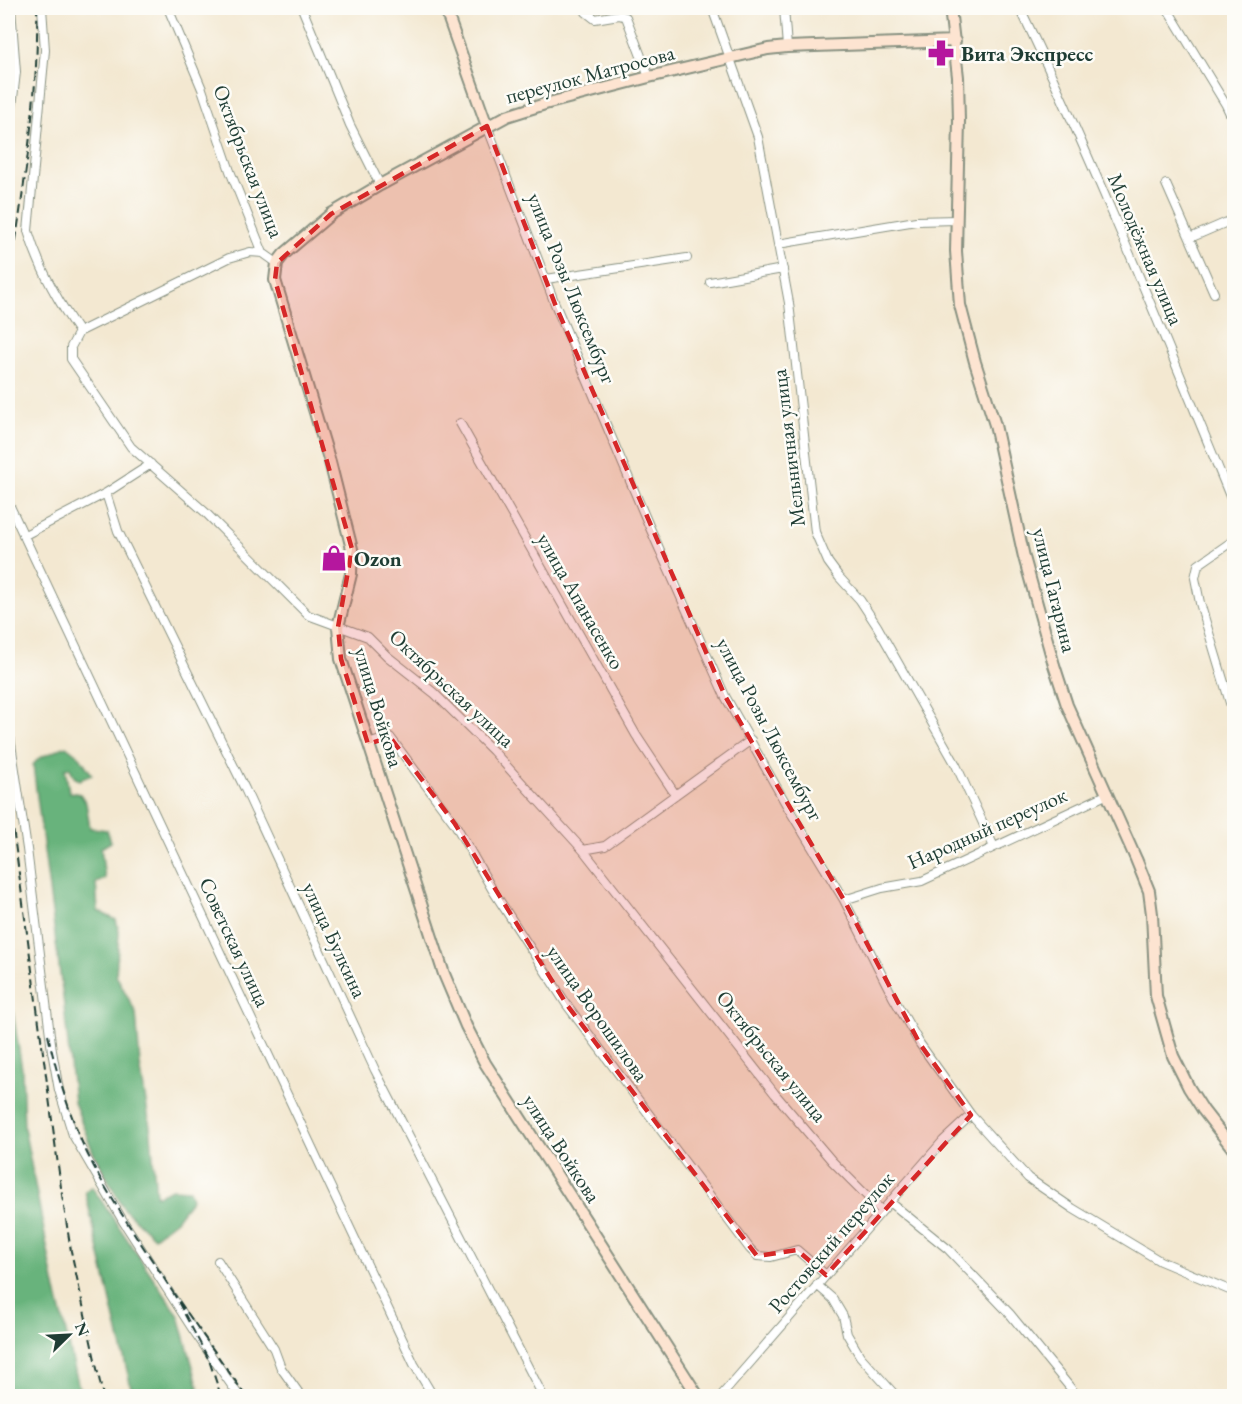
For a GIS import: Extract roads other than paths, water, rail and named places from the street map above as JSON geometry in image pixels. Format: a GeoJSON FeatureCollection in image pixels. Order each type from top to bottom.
{"type":"FeatureCollection","features":[{"type":"Feature","properties":{"kind":"main road","name":"улица Розы Люксембург"},"geometry":{"type":"LineString","coordinates":[[445,8],[487,126]]}},
{"type":"Feature","properties":{"kind":"main road","name":"улица Гагарина"},"geometry":{"type":"LineString","coordinates":[[950,8],[955,41],[959,121],[956,251],[960,305],[995,425],[1024,557],[1054,665],[1067,705],[1149,891],[1156,996],[1173,1056],[1198,1102],[1233,1146]]}},
{"type":"Feature","properties":{"kind":"main road","name":"переулок Матросова"},"geometry":{"type":"LineString","coordinates":[[277,263],[284,254],[331,214],[507,116],[649,77],[787,47],[955,41]]}},
{"type":"Feature","properties":{"kind":"main road","name":"Октябрьская улица"},"geometry":{"type":"LineString","coordinates":[[277,263],[275,280],[330,462],[352,549],[351,574],[338,627]]}},
{"type":"Feature","properties":{"kind":"main road","name":"улица Войкова"},"geometry":{"type":"LineString","coordinates":[[338,627],[341,659],[444,974],[466,1026],[516,1114],[699,1396]]}},
{"type":"Feature","properties":{"kind":"street"},"geometry":{"type":"LineString","coordinates":[[8,142],[16,72],[11,8]]}},
{"type":"Feature","properties":{"kind":"street"},"geometry":{"type":"LineString","coordinates":[[42,8],[45,50],[28,231],[36,257],[59,302],[79,332],[229,258],[250,252],[263,253]]}},
{"type":"Feature","properties":{"kind":"street","name":"Октябрьская улица"},"geometry":{"type":"LineString","coordinates":[[168,8],[202,89],[230,171],[263,253],[277,263]]}},
{"type":"Feature","properties":{"kind":"street"},"geometry":{"type":"LineString","coordinates":[[302,8],[350,125],[380,185]]}},
{"type":"Feature","properties":{"kind":"street"},"geometry":{"type":"LineString","coordinates":[[584,8],[595,19],[619,15],[626,17],[649,77]]}},
{"type":"Feature","properties":{"kind":"street","name":"Мельничная улица"},"geometry":{"type":"LineString","coordinates":[[712,8],[758,137],[789,303],[816,532],[828,562],[838,578],[860,600],[877,626],[956,765],[994,847]]}},
{"type":"Feature","properties":{"kind":"street"},"geometry":{"type":"LineString","coordinates":[[784,8],[787,47]]}},
{"type":"Feature","properties":{"kind":"street","name":"Молодёжная улица"},"geometry":{"type":"LineString","coordinates":[[1020,8],[1062,98],[1234,506]]}},
{"type":"Feature","properties":{"kind":"street"},"geometry":{"type":"LineString","coordinates":[[1167,8],[1234,122]]}},
{"type":"Feature","properties":{"kind":"street","name":"улица Розы Люксембург"},"geometry":{"type":"LineString","coordinates":[[487,126],[546,279],[673,580],[725,696],[844,900],[914,1034],[971,1115],[1028,1178],[1160,1261],[1234,1292]]}},
{"type":"Feature","properties":{"kind":"street"},"geometry":{"type":"LineString","coordinates":[[1166,184],[1214,293]]}},
{"type":"Feature","properties":{"kind":"street"},"geometry":{"type":"LineString","coordinates":[[1190,238],[1234,219]]}},
{"type":"Feature","properties":{"kind":"street"},"geometry":{"type":"LineString","coordinates":[[778,244],[916,221],[957,220]]}},
{"type":"Feature","properties":{"kind":"street"},"geometry":{"type":"LineString","coordinates":[[546,279],[687,258]]}},
{"type":"Feature","properties":{"kind":"street"},"geometry":{"type":"LineString","coordinates":[[710,282],[783,269]]}},
{"type":"Feature","properties":{"kind":"street","name":"улица Войкова"},"geometry":{"type":"LineString","coordinates":[[79,332],[71,347],[71,359],[131,447],[205,512],[308,615],[338,627]]}},
{"type":"Feature","properties":{"kind":"street","name":"улица Апанасенко"},"geometry":{"type":"LineString","coordinates":[[460,423],[636,735],[675,794]]}},
{"type":"Feature","properties":{"kind":"street"},"geometry":{"type":"LineString","coordinates":[[23,536],[106,493],[151,464]]}},
{"type":"Feature","properties":{"kind":"street","name":"улица Булкина"},"geometry":{"type":"LineString","coordinates":[[106,493],[118,531],[245,789],[375,1070],[543,1396]]}},
{"type":"Feature","properties":{"kind":"street","name":"Советская улица"},"geometry":{"type":"LineString","coordinates":[[8,502],[10,513],[23,536],[409,1353],[432,1396]]}},
{"type":"Feature","properties":{"kind":"street"},"geometry":{"type":"LineString","coordinates":[[1234,540],[1198,565],[1195,578],[1200,603],[1234,716]]}},
{"type":"Feature","properties":{"kind":"street","name":"Октябрьская улица"},"geometry":{"type":"LineString","coordinates":[[338,627],[368,637],[387,656],[434,693],[493,751],[583,850],[775,1094],[832,1161],[882,1211]]}},
{"type":"Feature","properties":{"kind":"street"},"geometry":{"type":"LineString","coordinates":[[8,724],[27,849],[52,1051],[59,1090],[73,1135],[123,1221],[239,1396]]}},
{"type":"Feature","properties":{"kind":"street","name":"улица Ворошилова"},"geometry":{"type":"LineString","coordinates":[[369,744],[390,737],[455,824],[492,890],[567,1005],[750,1249],[757,1256],[771,1257],[797,1250],[826,1275]]}},
{"type":"Feature","properties":{"kind":"street"},"geometry":{"type":"LineString","coordinates":[[583,850],[605,846],[750,741]]}},
{"type":"Feature","properties":{"kind":"street","name":"Народный переулок"},"geometry":{"type":"LineString","coordinates":[[844,900],[882,888],[922,881],[1108,794]]}},
{"type":"Feature","properties":{"kind":"street"},"geometry":{"type":"LineString","coordinates":[[1234,950],[1234,966]]}},
{"type":"Feature","properties":{"kind":"street","name":"Ростовский переулок"},"geometry":{"type":"LineString","coordinates":[[721,1396],[943,1141],[971,1115]]}},
{"type":"Feature","properties":{"kind":"street"},"geometry":{"type":"LineString","coordinates":[[890,1202],[948,1249],[1010,1314],[1077,1396]]}},
{"type":"Feature","properties":{"kind":"street"},"geometry":{"type":"LineString","coordinates":[[218,1261],[274,1349],[281,1368],[301,1396]]}},
{"type":"Feature","properties":{"kind":"street"},"geometry":{"type":"LineString","coordinates":[[817,1285],[833,1299],[860,1356],[896,1396]]}},
{"type":"Feature","properties":{"kind":"railway"},"geometry":{"type":"LineString","coordinates":[[8,295],[32,116],[37,8]]}},
{"type":"Feature","properties":{"kind":"railway"},"geometry":{"type":"LineString","coordinates":[[8,758],[13,797]]}},
{"type":"Feature","properties":{"kind":"railway"},"geometry":{"type":"LineString","coordinates":[[8,791],[62,1195],[71,1251],[103,1396]]}},
{"type":"Feature","properties":{"kind":"railway"},"geometry":{"type":"LineString","coordinates":[[48,1035],[67,1101],[90,1160],[174,1294]]}},
{"type":"Feature","properties":{"kind":"railway"},"geometry":{"type":"LineString","coordinates":[[221,1396],[209,1360],[174,1294],[246,1396]]}},
{"type":"Feature","properties":{"kind":"place","name":"Вита Экспресс"},"geometry":{"type":"Point","coordinates":[941,53]}},
{"type":"Feature","properties":{"kind":"place","name":"Ozon"},"geometry":{"type":"Point","coordinates":[334,558]}}]}
